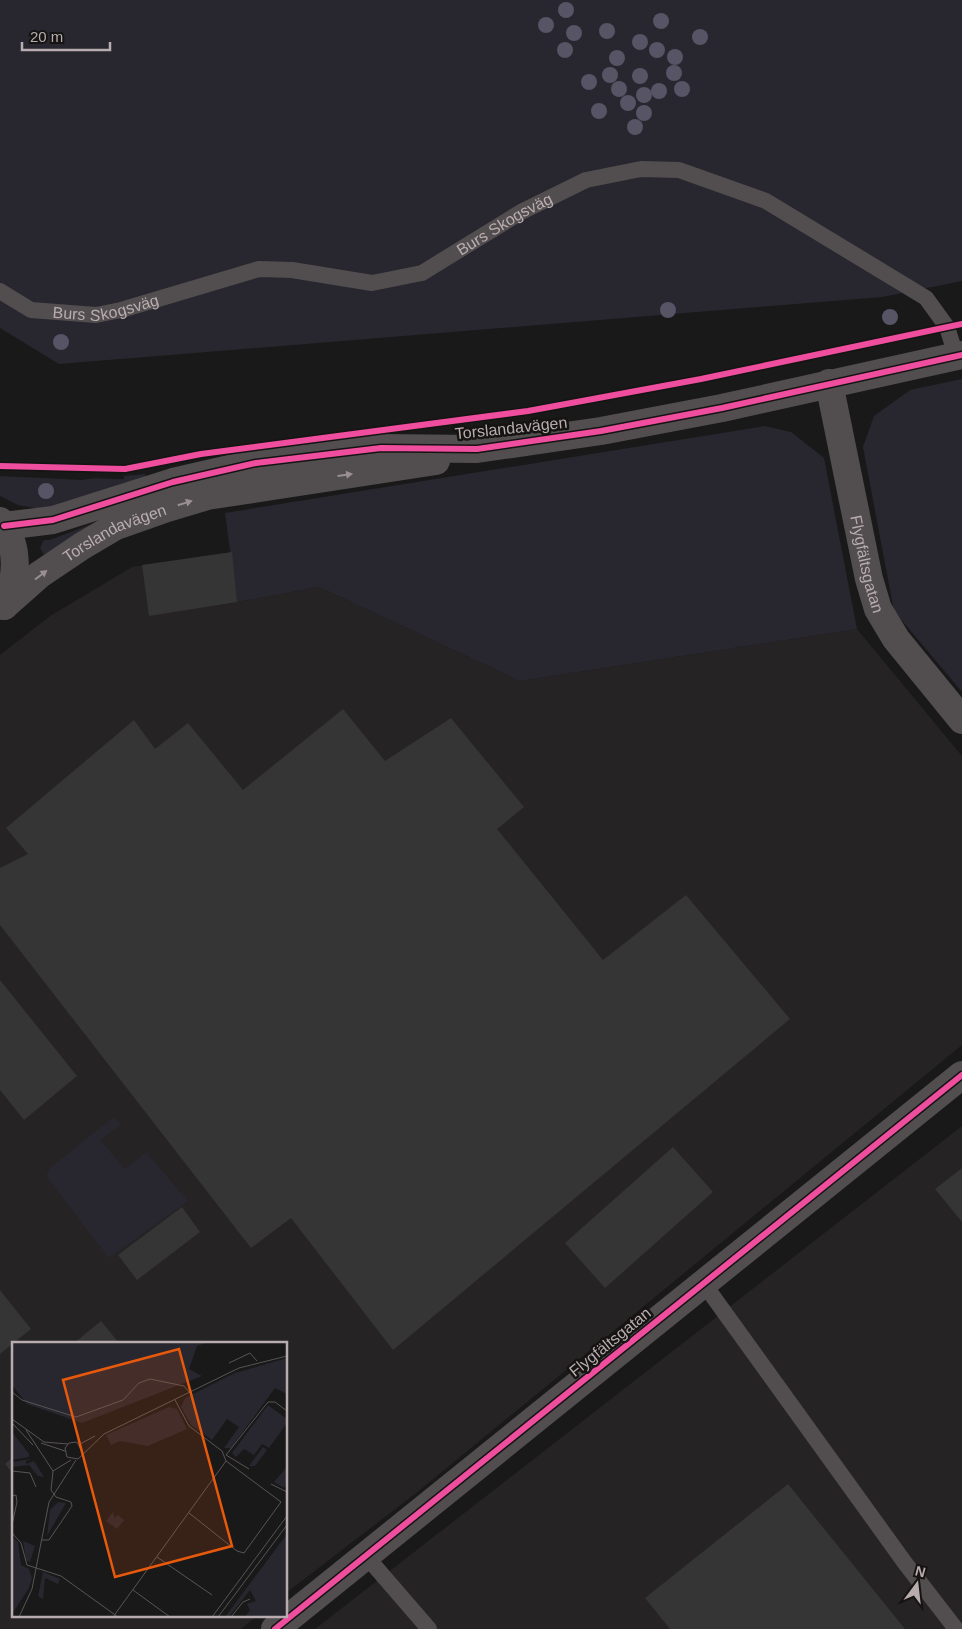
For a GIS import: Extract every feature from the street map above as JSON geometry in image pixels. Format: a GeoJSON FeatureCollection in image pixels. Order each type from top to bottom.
{"type":"FeatureCollection","features":[{"type":"Feature","properties":{"kind":"street","name":"Torslandavägen"},"geometry":{"type":"LineString","coordinates":[[2,524],[53,520],[173,482],[256,463],[380,448],[477,448],[601,431],[722,408],[959,356]]}},
{"type":"Feature","properties":{"kind":"street","name":"Flygfältsgatan"},"geometry":{"type":"LineString","coordinates":[[829,383],[869,579],[878,609],[896,639],[962,720]]}},
{"type":"Feature","properties":{"kind":"street","name":"Torslandavägen"},"geometry":{"type":"LineString","coordinates":[[2,608],[39,576],[82,546],[116,526],[167,508],[207,496],[430,463],[477,448]]}},
{"type":"Feature","properties":{"kind":"street"},"geometry":{"type":"LineString","coordinates":[[2,524],[11,540],[16,569],[11,590],[2,608]]}},
{"type":"Feature","properties":{"kind":"street","name":"Flygfältsgatan"},"geometry":{"type":"LineString","coordinates":[[275,1629],[962,1075]]}},
{"type":"Feature","properties":{"kind":"lane","name":"Burs Skogsväg"},"geometry":{"type":"LineString","coordinates":[[0,291],[31,310],[96,315],[121,310],[260,269],[292,270],[372,283],[422,273],[521,212],[586,180],[641,169],[679,170],[766,201],[926,298],[947,327],[959,356]]}},
{"type":"Feature","properties":{"kind":"lane"},"geometry":{"type":"LineString","coordinates":[[704,1284],[956,1629]]}},
{"type":"Feature","properties":{"kind":"lane"},"geometry":{"type":"LineString","coordinates":[[366,1556],[429,1629]]}},
{"type":"Feature","properties":{"kind":"shaded area"},"geometry":{"type":"Polygon","coordinates":[[[0,0],[962,0],[962,281],[882,297],[59,364],[0,328],[0,0]]]}},
{"type":"Feature","properties":{"kind":"shaded area"},"geometry":{"type":"Polygon","coordinates":[[[962,379],[962,692],[894,611],[863,447],[874,416],[910,390],[962,379]]]}},
{"type":"Feature","properties":{"kind":"shaded area"},"geometry":{"type":"Polygon","coordinates":[[[765,426],[791,432],[824,458],[857,629],[520,681],[319,587],[237,602],[225,513],[765,426]]]}},
{"type":"Feature","properties":{"kind":"shaded area"},"geometry":{"type":"Polygon","coordinates":[[[146,474],[144,478],[45,510],[18,505],[0,496],[0,476],[83,480],[93,478],[124,479],[124,476],[146,474]]]}},
{"type":"Feature","properties":{"kind":"shaded area"},"geometry":{"type":"Polygon","coordinates":[[[107,518],[44,555],[40,548],[44,540],[50,540],[107,518]]]}},
{"type":"Feature","properties":{"kind":"shaded area"},"geometry":{"type":"Polygon","coordinates":[[[232,552],[237,602],[319,587],[520,681],[857,629],[962,756],[962,1045],[415,1494],[288,1591],[288,1342],[12,1342],[12,1616],[257,1616],[241,1629],[0,1629],[0,655],[50,616],[132,567],[232,552]]]}},
{"type":"Feature","properties":{"kind":"shaded area"},"geometry":{"type":"Polygon","coordinates":[[[112,1118],[116,1119],[121,1125],[100,1140],[125,1169],[146,1152],[188,1201],[109,1258],[46,1176],[51,1167],[112,1118]]]}},
{"type":"Feature","properties":{"kind":"shaded area"},"geometry":{"type":"Polygon","coordinates":[[[962,1126],[962,1629],[315,1629],[962,1126]]]}},
{"type":"Feature","properties":{"kind":"building"},"geometry":{"type":"Polygon","coordinates":[[[232,552],[237,602],[149,616],[142,565],[232,552]]]}},
{"type":"Feature","properties":{"kind":"building"},"geometry":{"type":"Polygon","coordinates":[[[343,709],[385,761],[451,718],[524,807],[497,829],[603,960],[686,895],[790,1019],[393,1350],[291,1218],[251,1248],[0,925],[0,868],[28,854],[6,828],[134,720],[155,749],[188,723],[243,790],[343,709]]]}},
{"type":"Feature","properties":{"kind":"building"},"geometry":{"type":"Polygon","coordinates":[[[0,980],[77,1076],[24,1120],[0,1090],[0,980]]]}},
{"type":"Feature","properties":{"kind":"building"},"geometry":{"type":"Polygon","coordinates":[[[673,1147],[713,1192],[605,1288],[565,1243],[673,1147]]]}},
{"type":"Feature","properties":{"kind":"building"},"geometry":{"type":"Polygon","coordinates":[[[962,1168],[962,1222],[935,1189],[962,1168]]]}},
{"type":"Feature","properties":{"kind":"building"},"geometry":{"type":"Polygon","coordinates":[[[182,1207],[200,1232],[137,1280],[118,1255],[182,1207]]]}},
{"type":"Feature","properties":{"kind":"building"},"geometry":{"type":"Polygon","coordinates":[[[0,1290],[31,1329],[15,1342],[12,1342],[12,1344],[0,1354],[0,1290]]]}},
{"type":"Feature","properties":{"kind":"building"},"geometry":{"type":"Polygon","coordinates":[[[101,1321],[118,1342],[75,1342],[101,1321]]]}},
{"type":"Feature","properties":{"kind":"building"},"geometry":{"type":"Polygon","coordinates":[[[12,1458],[12,1473],[5,1464],[12,1458]]]}},
{"type":"Feature","properties":{"kind":"building"},"geometry":{"type":"Polygon","coordinates":[[[788,1484],[905,1629],[670,1629],[645,1598],[788,1484]]]}},
{"type":"Feature","properties":{"kind":"cycle path"},"geometry":{"type":"LineString","coordinates":[[0,466],[125,469],[201,454],[528,411],[701,379],[962,324]]}},
{"type":"Feature","properties":{"kind":"cycle path"},"geometry":{"type":"LineString","coordinates":[[4,526],[53,520],[173,482],[256,463],[381,448],[477,449],[601,431],[722,408],[962,355]]}},
{"type":"Feature","properties":{"kind":"cycle path"},"geometry":{"type":"LineString","coordinates":[[275,1629],[962,1075]]}}]}
